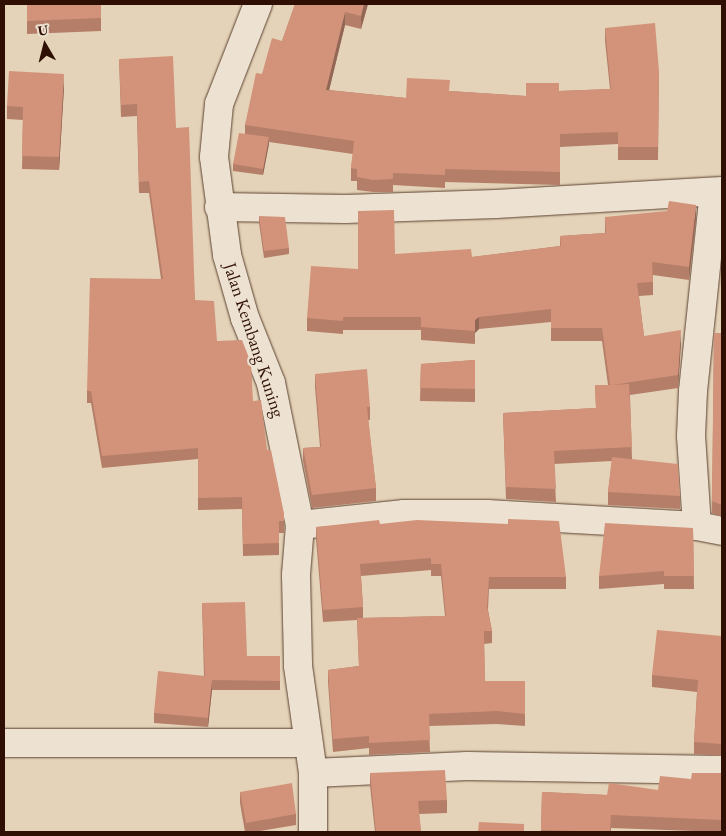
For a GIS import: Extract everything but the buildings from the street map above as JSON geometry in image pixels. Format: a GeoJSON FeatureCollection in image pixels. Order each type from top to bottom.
{"type":"FeatureCollection","features":[{"type":"Feature","properties":{"kind":"street","name":"Jalan Kembang Kuning"},"geometry":{"type":"LineString","coordinates":[[258,4],[219,104],[214,157],[219,207],[227,255],[281,422],[300,525],[296,575],[298,666],[312,773],[313,832]]}},
{"type":"Feature","properties":{"kind":"street"},"geometry":{"type":"LineString","coordinates":[[219,207],[411,207],[718,192],[693,390],[692,436],[710,528],[487,514],[404,514],[300,525]]}},
{"type":"Feature","properties":{"kind":"street"},"geometry":{"type":"LineString","coordinates":[[4,743],[308,743]]}},
{"type":"Feature","properties":{"kind":"street"},"geometry":{"type":"LineString","coordinates":[[312,773],[467,766],[722,770]]}}]}
